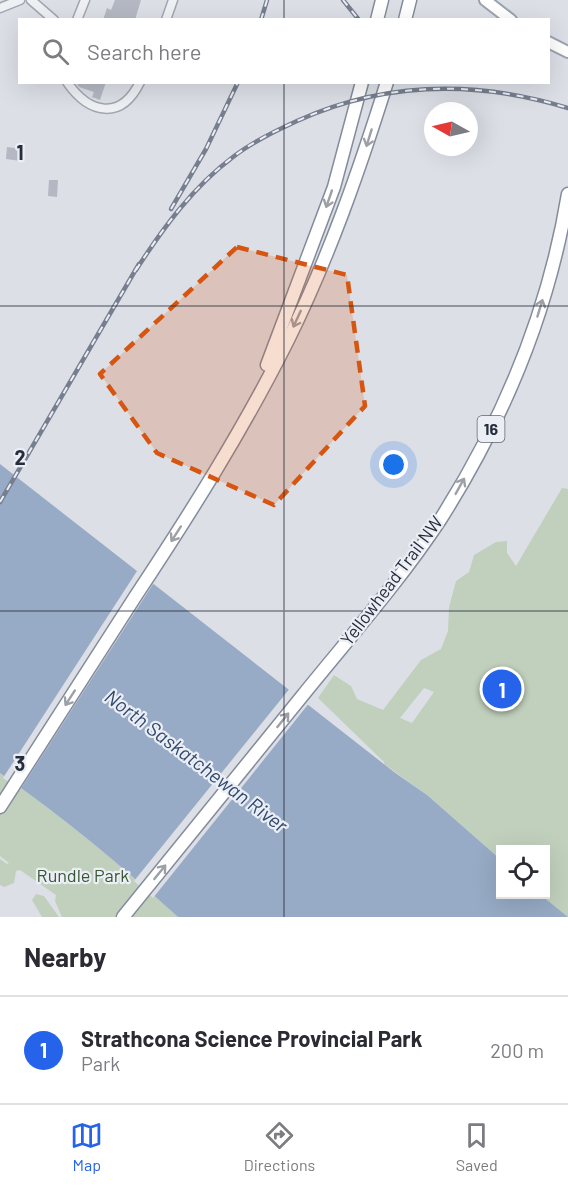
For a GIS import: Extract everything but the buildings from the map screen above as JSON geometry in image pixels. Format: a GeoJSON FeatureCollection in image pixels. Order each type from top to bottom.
{"type":"FeatureCollection","features":[{"type":"Feature","properties":{"kind":"highway"},"geometry":{"type":"LineString","coordinates":[[378,18],[382,0]]}},
{"type":"Feature","properties":{"kind":"highway"},"geometry":{"type":"LineString","coordinates":[[406,18],[410,0]]}},
{"type":"Feature","properties":{"kind":"highway"},"geometry":{"type":"LineString","coordinates":[[251,410],[334,187],[361,84]]}},
{"type":"Feature","properties":{"kind":"highway"},"geometry":{"type":"LineString","coordinates":[[0,807],[208,485],[251,410],[288,340],[330,245],[365,152],[386,84]]}},
{"type":"Feature","properties":{"kind":"highway","name":"Yellowhead Trail NW"},"geometry":{"type":"LineString","coordinates":[[123,917],[389,589],[435,527],[456,493],[495,420],[530,341],[546,288],[568,194]]}},
{"type":"Feature","properties":{"kind":"main road"},"geometry":{"type":"LineString","coordinates":[[485,0],[508,18]]}},
{"type":"Feature","properties":{"kind":"main road"},"geometry":{"type":"LineString","coordinates":[[550,43],[568,52]]}},
{"type":"Feature","properties":{"kind":"street"},"geometry":{"type":"LineString","coordinates":[[0,8],[20,0]]}},
{"type":"Feature","properties":{"kind":"street"},"geometry":{"type":"LineString","coordinates":[[31,0],[52,18]]}},
{"type":"Feature","properties":{"kind":"street"},"geometry":{"type":"LineString","coordinates":[[78,18],[85,0]]}},
{"type":"Feature","properties":{"kind":"street"},"geometry":{"type":"LineString","coordinates":[[167,18],[173,0]]}},
{"type":"Feature","properties":{"kind":"street"},"geometry":{"type":"LineString","coordinates":[[68,84],[76,95],[87,103],[112,108],[123,106],[133,96],[139,84]]}},
{"type":"Feature","properties":{"kind":"highlighted area"},"geometry":{"type":"Polygon","coordinates":[[[237,247],[347,275],[365,406],[274,505],[157,453],[100,374],[237,247]]]}},
{"type":"Feature","properties":{"kind":"green space"},"geometry":{"type":"Polygon","coordinates":[[[562,488],[568,489],[568,917],[546,899],[550,899],[550,845],[496,845],[496,855],[427,795],[384,764],[318,698],[334,675],[351,686],[357,699],[383,710],[421,660],[441,649],[448,631],[449,607],[456,581],[469,572],[474,555],[496,542],[507,541],[507,553],[516,566],[562,488]],[[424,688],[400,718],[412,723],[434,692],[424,688]]]}},
{"type":"Feature","properties":{"kind":"green space","name":"Rundle Park"},"geometry":{"type":"Polygon","coordinates":[[[0,773],[91,842],[178,917],[62,917],[55,901],[56,895],[20,870],[16,871],[14,883],[4,887],[0,885],[0,859],[9,863],[0,856],[0,773]]]}},
{"type":"Feature","properties":{"kind":"green space"},"geometry":{"type":"Polygon","coordinates":[[[36,894],[44,896],[59,917],[42,917],[32,900],[36,894]]]}},
{"type":"Feature","properties":{"kind":"water","name":"North Saskatchewan River"},"geometry":{"type":"Polygon","coordinates":[[[0,464],[394,772],[427,795],[496,855],[496,899],[546,899],[568,917],[178,917],[91,842],[0,773],[0,464]]]}},
{"type":"Feature","properties":{"kind":"pier"},"geometry":{"type":"Polygon","coordinates":[[[139,568],[155,581],[20,790],[3,778],[139,568]]]}},
{"type":"Feature","properties":{"kind":"pier"},"geometry":{"type":"Polygon","coordinates":[[[291,687],[310,702],[153,898],[134,881],[291,687]]]}},
{"type":"Feature","properties":{"kind":"railway"},"geometry":{"type":"LineString","coordinates":[[262,18],[267,0]]}},
{"type":"Feature","properties":{"kind":"railway"},"geometry":{"type":"LineString","coordinates":[[343,0],[357,18]]}},
{"type":"Feature","properties":{"kind":"railway"},"geometry":{"type":"LineString","coordinates":[[171,209],[206,149],[237,84]]}},
{"type":"Feature","properties":{"kind":"railway"},"geometry":{"type":"LineString","coordinates":[[136,270],[180,209],[218,169],[264,137],[330,108],[364,98],[431,89],[465,89],[499,93],[568,108]]}},
{"type":"Feature","properties":{"kind":"railway"},"geometry":{"type":"LineString","coordinates":[[0,502],[139,264]]}},
{"type":"Feature","properties":{"kind":"place","name":"Strathcona Science Provincial Park"},"geometry":{"type":"Point","coordinates":[502,689]}}]}
